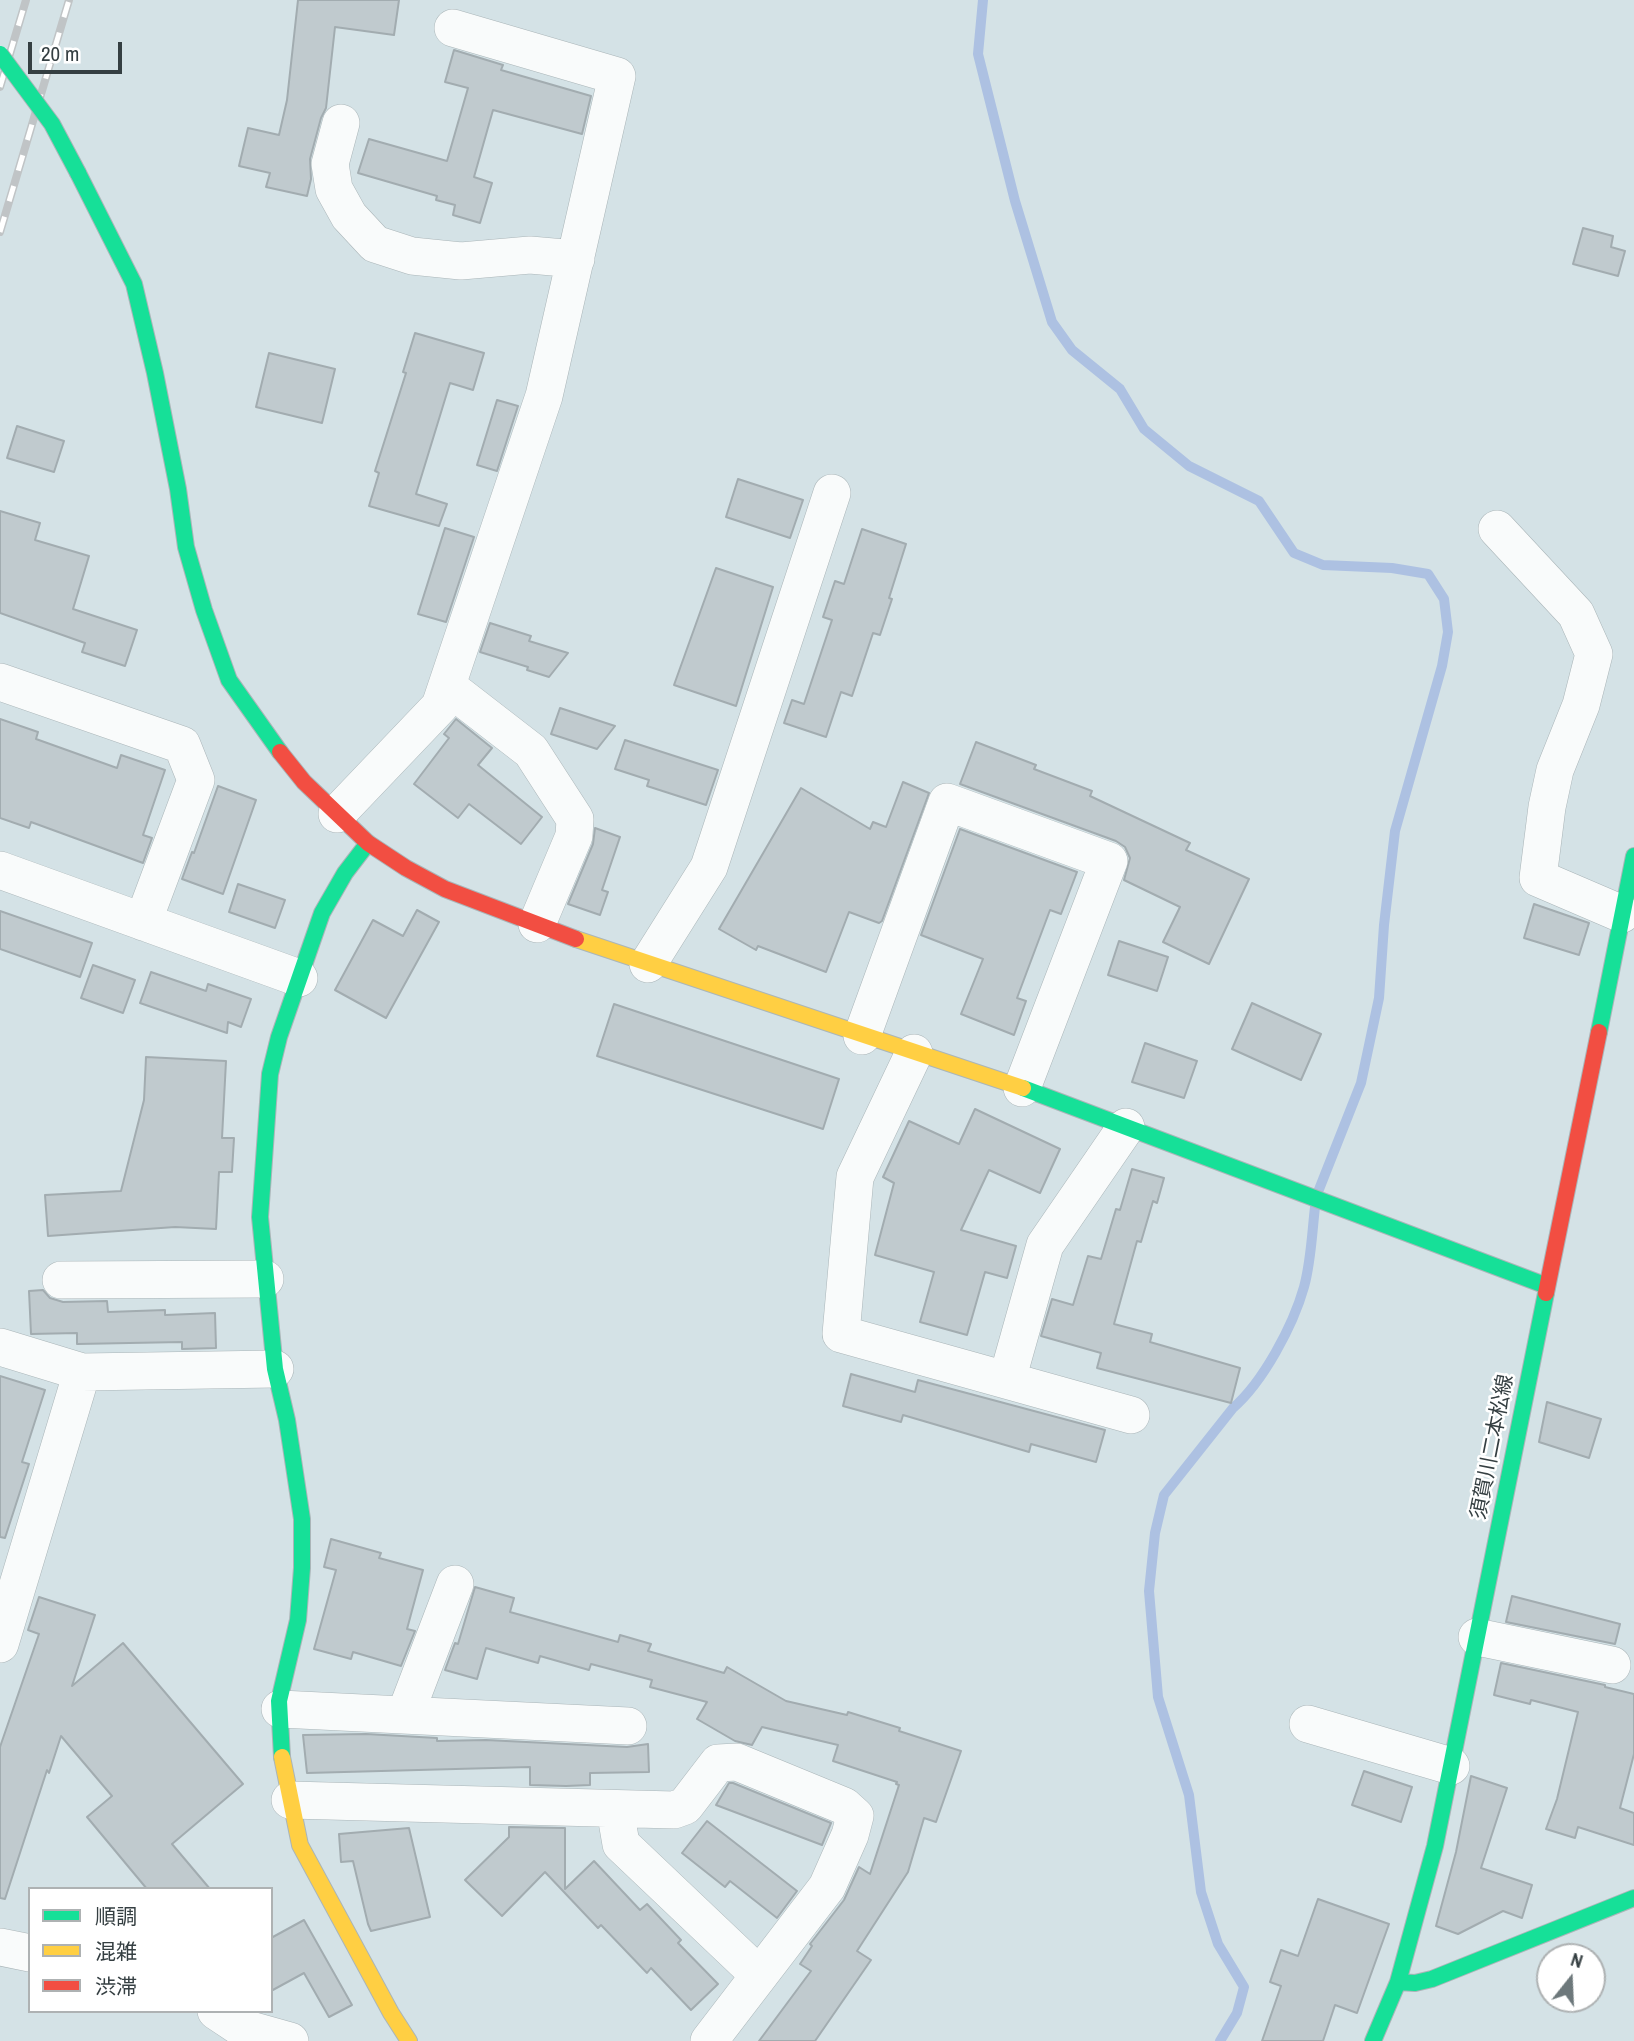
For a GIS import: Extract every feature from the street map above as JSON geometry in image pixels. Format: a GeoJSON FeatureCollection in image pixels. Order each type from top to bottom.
{"type":"FeatureCollection","features":[{"type":"Feature","properties":{"kind":"street"},"geometry":{"type":"LineString","coordinates":[[337,814],[439,706],[447,686],[544,396],[617,76],[453,28]]}},
{"type":"Feature","properties":{"kind":"street"},"geometry":{"type":"LineString","coordinates":[[0,54],[51,124],[134,284],[178,489],[186,547],[204,610],[229,680],[304,782],[368,843],[445,889],[537,924],[648,964],[1022,1088],[1547,1286]]}},
{"type":"Feature","properties":{"kind":"street"},"geometry":{"type":"LineString","coordinates":[[341,123],[330,164],[334,189],[349,216],[375,244],[412,256],[461,261],[530,255],[576,259]]}},
{"type":"Feature","properties":{"kind":"street"},"geometry":{"type":"LineString","coordinates":[[648,964],[709,867],[832,493]]}},
{"type":"Feature","properties":{"kind":"street"},"geometry":{"type":"LineString","coordinates":[[1497,529],[1576,614],[1594,654],[1581,705],[1555,770],[1547,807],[1538,878],[1622,914]]}},
{"type":"Feature","properties":{"kind":"street"},"geometry":{"type":"LineString","coordinates":[[0,682],[182,745],[196,780],[143,922]]}},
{"type":"Feature","properties":{"kind":"street"},"geometry":{"type":"LineString","coordinates":[[447,686],[531,751],[575,819],[574,836],[537,924]]}},
{"type":"Feature","properties":{"kind":"street"},"geometry":{"type":"LineString","coordinates":[[862,1036],[947,802],[1109,861],[1022,1088]]}},
{"type":"Feature","properties":{"kind":"street"},"geometry":{"type":"LineString","coordinates":[[368,843],[345,873],[322,913],[279,1037],[270,1074],[260,1217],[275,1369],[287,1420],[302,1519],[298,1620],[279,1701],[283,1768],[300,1845],[391,2013],[409,2041]]}},
{"type":"Feature","properties":{"kind":"street","name":"須賀川二本松線"},"geometry":{"type":"LineString","coordinates":[[1373,2041],[1398,1982],[1435,1846],[1634,856]]}},
{"type":"Feature","properties":{"kind":"street"},"geometry":{"type":"LineString","coordinates":[[0,870],[299,978]]}},
{"type":"Feature","properties":{"kind":"street"},"geometry":{"type":"LineString","coordinates":[[914,1053],[855,1177],[841,1334],[1131,1415]]}},
{"type":"Feature","properties":{"kind":"street"},"geometry":{"type":"LineString","coordinates":[[1007,1380],[1045,1245],[1126,1127]]}},
{"type":"Feature","properties":{"kind":"street"},"geometry":{"type":"LineString","coordinates":[[61,1280],[265,1279]]}},
{"type":"Feature","properties":{"kind":"street"},"geometry":{"type":"LineString","coordinates":[[0,1347],[82,1372],[275,1369]]}},
{"type":"Feature","properties":{"kind":"street"},"geometry":{"type":"LineString","coordinates":[[0,1644],[82,1372]]}},
{"type":"Feature","properties":{"kind":"street"},"geometry":{"type":"LineString","coordinates":[[405,1715],[454,1584]]}},
{"type":"Feature","properties":{"kind":"street"},"geometry":{"type":"LineString","coordinates":[[1477,1637],[1612,1665]]}},
{"type":"Feature","properties":{"kind":"street"},"geometry":{"type":"LineString","coordinates":[[280,1709],[628,1726]]}},
{"type":"Feature","properties":{"kind":"street"},"geometry":{"type":"LineString","coordinates":[[1308,1724],[1451,1766]]}},
{"type":"Feature","properties":{"kind":"street"},"geometry":{"type":"LineString","coordinates":[[290,1800],[674,1810],[685,1806],[718,1763],[737,1762],[844,1806],[855,1816],[850,1835],[827,1887],[709,2041]]}},
{"type":"Feature","properties":{"kind":"street"},"geometry":{"type":"LineString","coordinates":[[615,1809],[621,1844],[759,1975]]}},
{"type":"Feature","properties":{"kind":"street"},"geometry":{"type":"LineString","coordinates":[[1398,1982],[1415,1983],[1432,1979],[1634,1898]]}},
{"type":"Feature","properties":{"kind":"street"},"geometry":{"type":"LineString","coordinates":[[0,1947],[28,1952]]}},
{"type":"Feature","properties":{"kind":"street"},"geometry":{"type":"LineString","coordinates":[[219,2013],[240,2027],[290,2041]]}},
{"type":"Feature","properties":{"kind":"building"},"geometry":{"type":"Polygon","coordinates":[[[298,0],[399,0],[394,35],[335,27],[326,108],[310,159],[311,179],[307,196],[266,187],[270,173],[239,166],[248,128],[279,135],[287,100],[298,0]]]}},
{"type":"Feature","properties":{"kind":"building"},"geometry":{"type":"Polygon","coordinates":[[[454,50],[503,65],[501,70],[591,96],[582,134],[493,110],[474,177],[492,183],[480,223],[453,215],[455,205],[436,200],[437,196],[358,173],[369,139],[447,161],[468,88],[445,82],[454,50]]]}},
{"type":"Feature","properties":{"kind":"building"},"geometry":{"type":"Polygon","coordinates":[[[1583,228],[1613,236],[1611,247],[1625,251],[1618,276],[1573,264],[1583,228]]]}},
{"type":"Feature","properties":{"kind":"building"},"geometry":{"type":"Polygon","coordinates":[[[415,333],[484,353],[473,390],[450,383],[416,494],[447,504],[439,526],[369,506],[379,473],[375,471],[406,373],[403,372],[415,333]]]}},
{"type":"Feature","properties":{"kind":"building"},"geometry":{"type":"Polygon","coordinates":[[[269,353],[335,369],[322,423],[256,407],[269,353]]]}},
{"type":"Feature","properties":{"kind":"building"},"geometry":{"type":"Polygon","coordinates":[[[497,400],[518,406],[497,471],[477,465],[497,400]]]}},
{"type":"Feature","properties":{"kind":"building"},"geometry":{"type":"Polygon","coordinates":[[[17,426],[64,441],[54,472],[7,458],[17,426]]]}},
{"type":"Feature","properties":{"kind":"building"},"geometry":{"type":"Polygon","coordinates":[[[738,479],[803,500],[790,538],[726,517],[738,479]]]}},
{"type":"Feature","properties":{"kind":"building"},"geometry":{"type":"Polygon","coordinates":[[[0,511],[40,523],[35,540],[89,556],[73,609],[137,630],[125,666],[82,652],[85,643],[0,613],[0,511]]]}},
{"type":"Feature","properties":{"kind":"building"},"geometry":{"type":"Polygon","coordinates":[[[445,528],[474,537],[446,622],[418,614],[445,528]]]}},
{"type":"Feature","properties":{"kind":"building"},"geometry":{"type":"Polygon","coordinates":[[[862,529],[906,544],[880,635],[873,633],[852,696],[841,692],[826,737],[784,723],[792,700],[804,704],[832,620],[823,617],[835,581],[844,584],[862,529]]]}},
{"type":"Feature","properties":{"kind":"building"},"geometry":{"type":"Polygon","coordinates":[[[716,568],[773,587],[736,706],[674,685],[716,568]]]}},
{"type":"Feature","properties":{"kind":"building"},"geometry":{"type":"Polygon","coordinates":[[[490,623],[531,636],[529,641],[568,653],[549,677],[527,670],[528,667],[480,652],[490,623]]]}},
{"type":"Feature","properties":{"kind":"building"},"geometry":{"type":"Polygon","coordinates":[[[560,708],[615,726],[597,749],[551,734],[560,708]]]}},
{"type":"Feature","properties":{"kind":"building"},"geometry":{"type":"Polygon","coordinates":[[[0,719],[38,732],[36,739],[117,768],[121,755],[165,770],[143,835],[152,838],[143,863],[31,822],[29,828],[0,818],[0,719]]]}},
{"type":"Feature","properties":{"kind":"building"},"geometry":{"type":"Polygon","coordinates":[[[456,719],[492,748],[478,765],[542,817],[521,844],[469,804],[458,818],[414,784],[449,738],[444,734],[456,719]]]}},
{"type":"Feature","properties":{"kind":"building"},"geometry":{"type":"Polygon","coordinates":[[[625,740],[718,770],[706,805],[647,786],[649,780],[615,769],[625,740]]]}},
{"type":"Feature","properties":{"kind":"building"},"geometry":{"type":"Polygon","coordinates":[[[976,742],[1036,765],[1034,769],[1092,791],[1090,796],[1190,843],[1186,850],[1249,879],[1209,964],[1163,942],[1180,907],[1124,880],[1130,858],[1125,847],[1116,841],[960,784],[976,742]]]}},
{"type":"Feature","properties":{"kind":"building"},"geometry":{"type":"Polygon","coordinates":[[[903,782],[929,793],[882,921],[879,923],[849,912],[826,972],[758,946],[756,950],[719,929],[801,788],[870,829],[873,822],[886,827],[903,782]]]}},
{"type":"Feature","properties":{"kind":"building"},"geometry":{"type":"Polygon","coordinates":[[[218,786],[256,800],[223,894],[182,879],[218,786]]]}},
{"type":"Feature","properties":{"kind":"building"},"geometry":{"type":"Polygon","coordinates":[[[595,828],[620,837],[602,890],[608,892],[600,915],[568,904],[593,844],[595,828]]]}},
{"type":"Feature","properties":{"kind":"building"},"geometry":{"type":"Polygon","coordinates":[[[960,829],[1077,872],[1061,914],[1050,910],[1017,998],[1026,1001],[1014,1035],[961,1014],[983,959],[921,935],[960,829]]]}},
{"type":"Feature","properties":{"kind":"building"},"geometry":{"type":"Polygon","coordinates":[[[238,884],[285,900],[275,928],[229,912],[238,884]]]}},
{"type":"Feature","properties":{"kind":"building"},"geometry":{"type":"Polygon","coordinates":[[[1534,904],[1589,923],[1579,955],[1524,938],[1534,904]]]}},
{"type":"Feature","properties":{"kind":"building"},"geometry":{"type":"Polygon","coordinates":[[[417,910],[439,922],[386,1018],[335,990],[373,920],[403,936],[417,910]]]}},
{"type":"Feature","properties":{"kind":"building"},"geometry":{"type":"Polygon","coordinates":[[[0,911],[92,943],[80,977],[0,949],[0,911]]]}},
{"type":"Feature","properties":{"kind":"building"},"geometry":{"type":"Polygon","coordinates":[[[1119,941],[1168,957],[1157,991],[1108,975],[1119,941]]]}},
{"type":"Feature","properties":{"kind":"building"},"geometry":{"type":"Polygon","coordinates":[[[93,965],[135,980],[123,1013],[81,998],[93,965]]]}},
{"type":"Feature","properties":{"kind":"building"},"geometry":{"type":"Polygon","coordinates":[[[151,972],[206,991],[208,984],[251,999],[241,1027],[228,1022],[227,1033],[140,1003],[151,972]]]}},
{"type":"Feature","properties":{"kind":"building"},"geometry":{"type":"Polygon","coordinates":[[[1252,1003],[1321,1034],[1301,1080],[1232,1049],[1252,1003]]]}},
{"type":"Feature","properties":{"kind":"building"},"geometry":{"type":"Polygon","coordinates":[[[614,1004],[839,1079],[823,1129],[597,1056],[614,1004]]]}},
{"type":"Feature","properties":{"kind":"building"},"geometry":{"type":"Polygon","coordinates":[[[1145,1043],[1197,1061],[1184,1098],[1132,1082],[1145,1043]]]}},
{"type":"Feature","properties":{"kind":"building"},"geometry":{"type":"Polygon","coordinates":[[[146,1057],[226,1061],[222,1138],[234,1138],[232,1172],[219,1172],[216,1229],[175,1227],[48,1236],[45,1195],[121,1191],[144,1100],[146,1057]]]}},
{"type":"Feature","properties":{"kind":"building"},"geometry":{"type":"Polygon","coordinates":[[[975,1109],[1060,1149],[1040,1193],[989,1170],[961,1230],[1016,1246],[1007,1278],[985,1272],[967,1335],[920,1322],[934,1272],[875,1255],[894,1183],[883,1177],[909,1121],[959,1144],[975,1109]]]}},
{"type":"Feature","properties":{"kind":"building"},"geometry":{"type":"Polygon","coordinates":[[[1132,1169],[1164,1178],[1157,1203],[1153,1201],[1141,1242],[1137,1241],[1114,1324],[1152,1334],[1150,1342],[1240,1368],[1231,1403],[1097,1368],[1101,1353],[1041,1336],[1052,1299],[1073,1305],[1088,1256],[1101,1259],[1116,1209],[1120,1210],[1132,1169]]]}},
{"type":"Feature","properties":{"kind":"building"},"geometry":{"type":"Polygon","coordinates":[[[43,1290],[50,1298],[63,1302],[107,1301],[108,1312],[165,1310],[165,1315],[215,1313],[216,1348],[182,1349],[182,1342],[77,1344],[77,1333],[31,1334],[29,1291],[43,1290]]]}},
{"type":"Feature","properties":{"kind":"building"},"geometry":{"type":"Polygon","coordinates":[[[851,1374],[915,1392],[918,1380],[1105,1430],[1096,1462],[1031,1444],[1029,1452],[903,1415],[901,1422],[843,1406],[851,1374]]]}},
{"type":"Feature","properties":{"kind":"building"},"geometry":{"type":"Polygon","coordinates":[[[0,1376],[45,1390],[22,1462],[29,1464],[5,1538],[0,1537],[0,1376]]]}},
{"type":"Feature","properties":{"kind":"building"},"geometry":{"type":"Polygon","coordinates":[[[1547,1402],[1601,1419],[1589,1458],[1539,1442],[1547,1402]]]}},
{"type":"Feature","properties":{"kind":"building"},"geometry":{"type":"Polygon","coordinates":[[[331,1539],[381,1553],[379,1558],[423,1570],[407,1629],[415,1631],[401,1666],[353,1652],[351,1659],[314,1649],[336,1570],[324,1567],[331,1539]]]}},
{"type":"Feature","properties":{"kind":"building"},"geometry":{"type":"Polygon","coordinates":[[[475,1587],[514,1598],[510,1612],[618,1642],[620,1635],[651,1644],[648,1651],[724,1673],[727,1667],[786,1701],[847,1715],[848,1712],[961,1751],[936,1822],[924,1818],[908,1872],[857,1951],[871,1960],[815,2041],[759,2041],[811,1971],[800,1964],[812,1946],[810,1944],[844,1900],[859,1867],[870,1874],[899,1785],[897,1782],[833,1761],[838,1745],[762,1727],[752,1745],[735,1741],[697,1719],[707,1702],[650,1687],[652,1680],[591,1664],[589,1670],[540,1656],[538,1663],[486,1648],[477,1679],[445,1670],[455,1643],[458,1644],[475,1587]]]}},
{"type":"Feature","properties":{"kind":"building"},"geometry":{"type":"Polygon","coordinates":[[[1512,1596],[1620,1624],[1615,1644],[1506,1622],[1512,1596]]]}},
{"type":"Feature","properties":{"kind":"building"},"geometry":{"type":"Polygon","coordinates":[[[39,1597],[95,1615],[72,1686],[123,1643],[243,1784],[172,1844],[208,1887],[145,1887],[87,1817],[112,1796],[61,1736],[49,1773],[47,1770],[5,1899],[0,1898],[0,1747],[39,1634],[28,1630],[39,1597]]]}},
{"type":"Feature","properties":{"kind":"building"},"geometry":{"type":"Polygon","coordinates":[[[1501,1663],[1605,1685],[1634,1694],[1634,1754],[1620,1808],[1634,1813],[1634,1845],[1578,1827],[1575,1838],[1546,1829],[1557,1799],[1578,1712],[1531,1700],[1530,1704],[1494,1695],[1501,1663]]]}},
{"type":"Feature","properties":{"kind":"building"},"geometry":{"type":"Polygon","coordinates":[[[366,1734],[437,1738],[437,1741],[486,1740],[627,1747],[648,1744],[649,1772],[590,1773],[590,1785],[566,1786],[530,1785],[530,1767],[307,1773],[303,1735],[366,1734]]]}},
{"type":"Feature","properties":{"kind":"building"},"geometry":{"type":"Polygon","coordinates":[[[1364,1771],[1412,1787],[1401,1822],[1352,1805],[1364,1771]]]}},
{"type":"Feature","properties":{"kind":"building"},"geometry":{"type":"Polygon","coordinates":[[[1471,1776],[1507,1788],[1481,1868],[1532,1885],[1522,1918],[1503,1911],[1458,1934],[1436,1926],[1456,1852],[1471,1776]]]}},
{"type":"Feature","properties":{"kind":"building"},"geometry":{"type":"Polygon","coordinates":[[[729,1783],[831,1823],[822,1845],[716,1805],[729,1783]]]}},
{"type":"Feature","properties":{"kind":"building"},"geometry":{"type":"Polygon","coordinates":[[[707,1821],[797,1891],[777,1918],[730,1881],[725,1887],[682,1853],[707,1821]]]}},
{"type":"Feature","properties":{"kind":"building"},"geometry":{"type":"Polygon","coordinates":[[[509,1827],[565,1828],[565,1889],[594,1861],[640,1910],[647,1904],[681,1940],[678,1943],[718,1984],[691,2010],[651,1968],[647,1973],[601,1925],[598,1928],[545,1872],[502,1916],[465,1880],[509,1837],[509,1827]]]}},
{"type":"Feature","properties":{"kind":"building"},"geometry":{"type":"Polygon","coordinates":[[[409,1828],[430,1917],[371,1931],[353,1861],[341,1862],[339,1834],[409,1828]]]}},
{"type":"Feature","properties":{"kind":"building"},"geometry":{"type":"Polygon","coordinates":[[[1318,1899],[1389,1924],[1357,2013],[1335,2005],[1323,2041],[1262,2041],[1281,1986],[1270,1982],[1281,1950],[1298,1956],[1318,1899]]]}},
{"type":"Feature","properties":{"kind":"building"},"geometry":{"type":"Polygon","coordinates":[[[304,1920],[352,2005],[329,2017],[304,1973],[273,1990],[273,1937],[304,1920]]]}},
{"type":"Feature","properties":{"kind":"waterway"},"geometry":{"type":"LineString","coordinates":[[983,0],[978,54],[1015,201],[1052,322],[1072,350],[1120,389],[1144,429],[1189,466],[1259,501],[1294,553],[1323,565],[1392,568],[1428,574],[1444,599],[1448,632],[1442,666],[1395,831],[1379,998],[1361,1083],[1318,1192]]}},
{"type":"Feature","properties":{"kind":"waterway"},"geometry":{"type":"LineString","coordinates":[[1220,2041],[1237,2013],[1244,1987],[1218,1944],[1201,1892],[1189,1795],[1158,1697],[1149,1591],[1155,1533],[1164,1495],[1255,1384],[1285,1336],[1306,1277],[1315,1207]]}},
{"type":"Feature","properties":{"kind":"railway"},"geometry":{"type":"LineString","coordinates":[[0,87],[26,0]]}},
{"type":"Feature","properties":{"kind":"railway"},"geometry":{"type":"LineString","coordinates":[[0,232],[69,0]]}},
{"type":"Feature","properties":{"kind":"traffic: fast"},"geometry":{"type":"LineString","coordinates":[[0,54],[52,124],[78,173]]}},
{"type":"Feature","properties":{"kind":"traffic: fast"},"geometry":{"type":"LineString","coordinates":[[78,173],[134,284],[178,489],[186,547],[204,610],[229,680],[280,752]]}},
{"type":"Feature","properties":{"kind":"traffic: fast"},"geometry":{"type":"LineString","coordinates":[[282,1757],[279,1701],[298,1620],[302,1519],[287,1420],[275,1369],[260,1217],[270,1074],[279,1037],[322,913],[345,873],[368,843]]}},
{"type":"Feature","properties":{"kind":"traffic: fast"},"geometry":{"type":"LineString","coordinates":[[1599,1032],[1634,856]]}},
{"type":"Feature","properties":{"kind":"traffic: fast"},"geometry":{"type":"LineString","coordinates":[[1023,1088],[1547,1286]]}},
{"type":"Feature","properties":{"kind":"traffic: fast"},"geometry":{"type":"LineString","coordinates":[[1373,2041],[1398,1982],[1435,1846],[1546,1293]]}},
{"type":"Feature","properties":{"kind":"traffic: fast"},"geometry":{"type":"LineString","coordinates":[[1398,1982],[1415,1983],[1432,1979],[1634,1898]]}},
{"type":"Feature","properties":{"kind":"traffic: slow"},"geometry":{"type":"LineString","coordinates":[[576,939],[1023,1088]]}},
{"type":"Feature","properties":{"kind":"traffic: slow"},"geometry":{"type":"LineString","coordinates":[[282,1757],[300,1845],[391,2013],[409,2041]]}},
{"type":"Feature","properties":{"kind":"traffic: jam"},"geometry":{"type":"LineString","coordinates":[[280,752],[304,782],[368,843],[406,868],[445,889],[576,939]]}},
{"type":"Feature","properties":{"kind":"traffic: jam"},"geometry":{"type":"LineString","coordinates":[[1546,1293],[1599,1032]]}}]}
